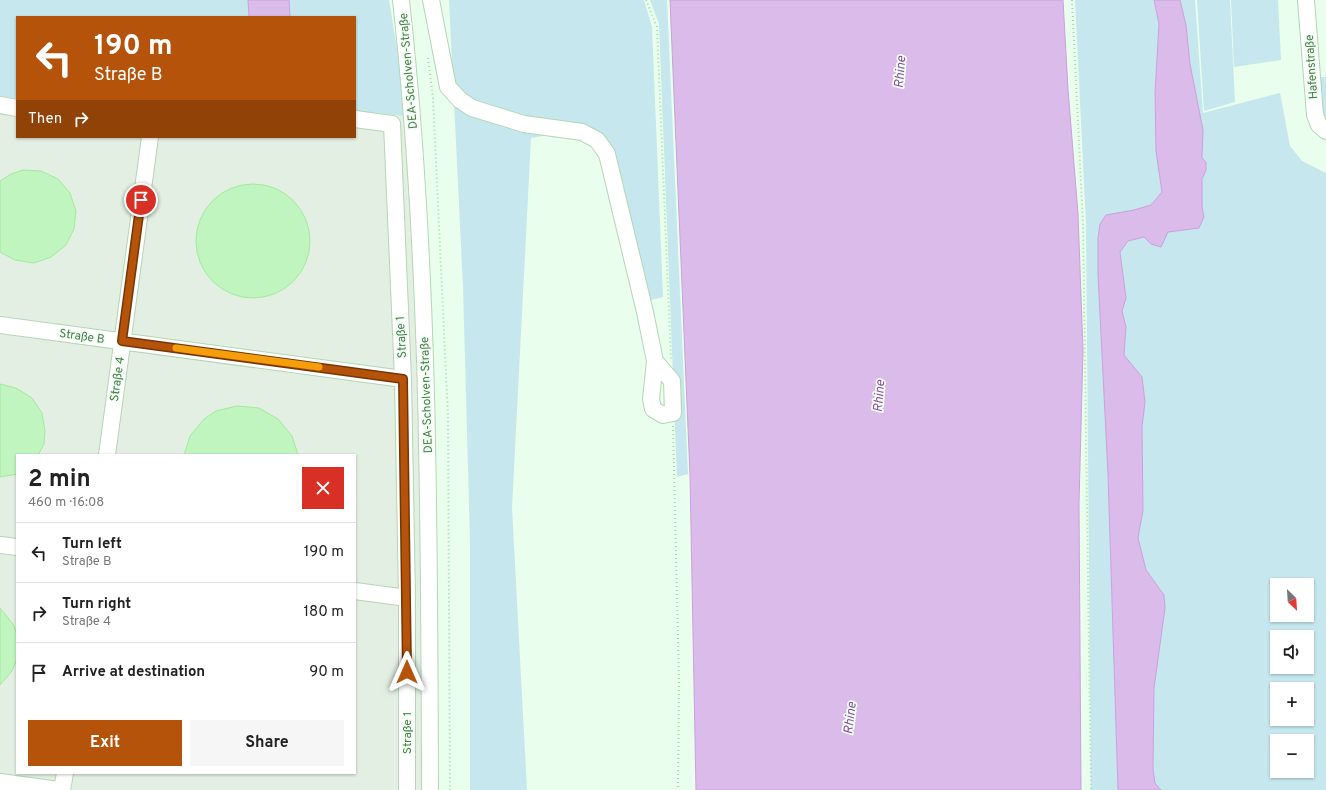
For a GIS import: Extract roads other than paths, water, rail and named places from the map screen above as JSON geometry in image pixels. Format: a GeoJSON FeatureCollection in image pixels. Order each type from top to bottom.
{"type":"FeatureCollection","features":[{"type":"Feature","properties":{"kind":"street","name":"DEA-Scholven-Straße"},"geometry":{"type":"LineString","coordinates":[[401,0],[411,91],[424,302],[429,548],[430,790]]}},
{"type":"Feature","properties":{"kind":"street"},"geometry":{"type":"LineString","coordinates":[[431,0],[448,87],[460,100],[472,108],[524,124],[582,132],[597,140],[607,154],[645,312],[654,361],[651,399],[653,409],[663,415],[673,413],[672,381],[654,361]]}},
{"type":"Feature","properties":{"kind":"street","name":"Hafenstraße"},"geometry":{"type":"LineString","coordinates":[[1306,0],[1315,115],[1326,131]]}},
{"type":"Feature","properties":{"kind":"street"},"geometry":{"type":"LineString","coordinates":[[0,105],[16,108]]}},
{"type":"Feature","properties":{"kind":"street","name":"Straße 1"},"geometry":{"type":"LineString","coordinates":[[356,119],[392,124],[403,379],[407,790]]}},
{"type":"Feature","properties":{"kind":"street","name":"Straße 4"},"geometry":{"type":"LineString","coordinates":[[107,454],[150,138]]}},
{"type":"Feature","properties":{"kind":"street","name":"Straße B"},"geometry":{"type":"LineString","coordinates":[[0,325],[403,379]]}},
{"type":"Feature","properties":{"kind":"street"},"geometry":{"type":"LineString","coordinates":[[0,545],[16,547]]}},
{"type":"Feature","properties":{"kind":"street"},"geometry":{"type":"LineString","coordinates":[[356,591],[406,598]]}},
{"type":"Feature","properties":{"kind":"street"},"geometry":{"type":"LineString","coordinates":[[0,782],[61,790],[65,774]]}},
{"type":"Feature","properties":{"kind":"water"},"geometry":{"type":"Polygon","coordinates":[[[248,0],[289,0],[290,16],[249,16],[248,0]]]}},
{"type":"Feature","properties":{"kind":"water","name":"Rhine"},"geometry":{"type":"Polygon","coordinates":[[[670,0],[1063,0],[1068,89],[1078,214],[1083,350],[1079,503],[1081,790],[696,790],[690,475],[670,0]]]}},
{"type":"Feature","properties":{"kind":"water"},"geometry":{"type":"Polygon","coordinates":[[[1154,0],[1180,0],[1186,25],[1190,64],[1203,130],[1202,158],[1206,162],[1206,170],[1202,179],[1202,207],[1204,217],[1199,228],[1168,232],[1161,247],[1151,244],[1144,237],[1128,241],[1120,252],[1126,298],[1122,311],[1126,327],[1124,355],[1142,377],[1145,402],[1142,427],[1143,510],[1138,538],[1146,570],[1164,595],[1165,608],[1154,688],[1153,769],[1155,783],[1161,790],[1118,790],[1108,474],[1098,274],[1098,238],[1100,224],[1106,215],[1151,205],[1162,192],[1156,151],[1155,93],[1159,24],[1154,0]]]}}]}
